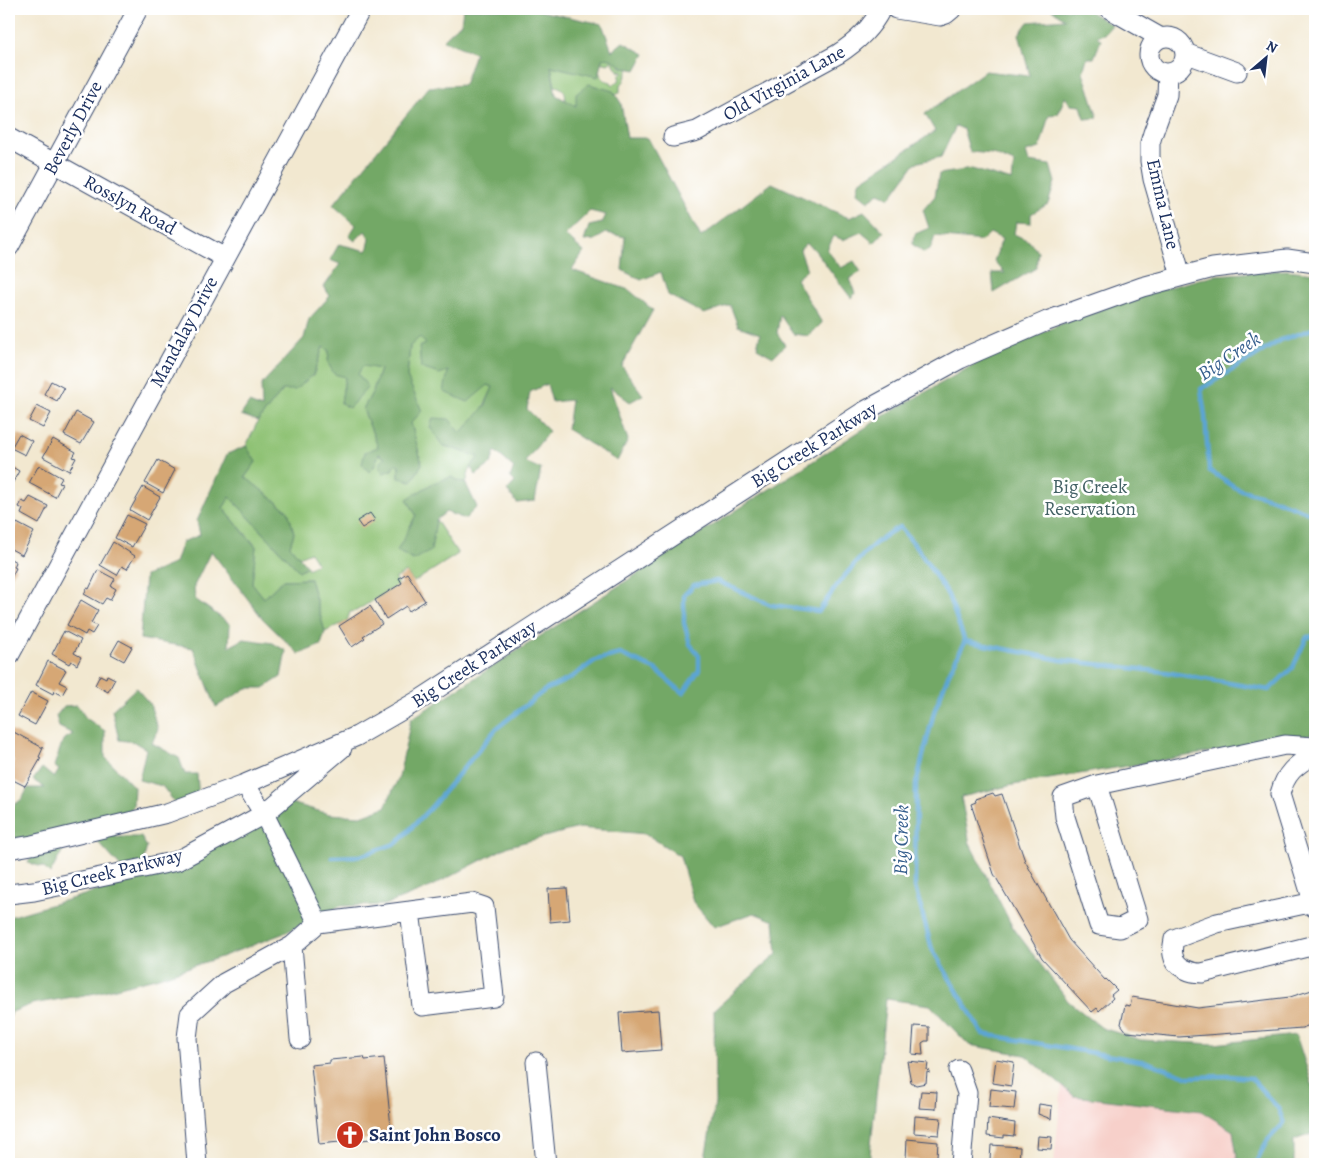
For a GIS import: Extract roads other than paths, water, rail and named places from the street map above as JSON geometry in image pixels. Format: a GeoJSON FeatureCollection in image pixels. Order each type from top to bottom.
{"type":"FeatureCollection","features":[{"type":"Feature","properties":{"kind":"street","name":"Beverly Drive"},"geometry":{"type":"LineString","coordinates":[[9,247],[138,9]]}},
{"type":"Feature","properties":{"kind":"street","name":"Mandalay Drive"},"geometry":{"type":"LineString","coordinates":[[9,656],[361,9]]}},
{"type":"Feature","properties":{"kind":"street","name":"Old Virginia Lane"},"geometry":{"type":"LineString","coordinates":[[672,137],[697,131],[838,54],[854,44],[866,33],[881,9]]}},
{"type":"Feature","properties":{"kind":"street"},"geometry":{"type":"LineString","coordinates":[[896,9],[940,16],[952,9]]}},
{"type":"Feature","properties":{"kind":"street"},"geometry":{"type":"LineString","coordinates":[[1110,9],[1161,38]]}},
{"type":"Feature","properties":{"kind":"street"},"geometry":{"type":"LineString","coordinates":[[1172,37],[1184,48],[1183,65],[1179,70],[1168,74],[1157,70],[1150,61],[1149,50],[1156,40],[1161,38],[1172,37]]}},
{"type":"Feature","properties":{"kind":"street"},"geometry":{"type":"LineString","coordinates":[[1185,53],[1238,72]]}},
{"type":"Feature","properties":{"kind":"street","name":"Emma Lane"},"geometry":{"type":"LineString","coordinates":[[1168,74],[1167,95],[1150,143],[1150,161],[1153,179],[1181,276]]}},
{"type":"Feature","properties":{"kind":"street","name":"Rosslyn Road"},"geometry":{"type":"LineString","coordinates":[[9,138],[225,258]]}},
{"type":"Feature","properties":{"kind":"street","name":"Big Creek Parkway"},"geometry":{"type":"LineString","coordinates":[[9,849],[166,813],[246,784],[357,736],[428,694],[863,412],[960,359],[1047,321],[1142,286],[1213,268],[1287,260],[1315,263]]}},
{"type":"Feature","properties":{"kind":"street","name":"Big Creek Parkway"},"geometry":{"type":"LineString","coordinates":[[9,894],[34,891],[177,861],[264,814],[357,736]]}},
{"type":"Feature","properties":{"kind":"street"},"geometry":{"type":"LineString","coordinates":[[1098,785],[1138,919],[1120,928],[1098,926],[1065,817],[1063,796],[1098,785],[1285,744],[1315,747]]}},
{"type":"Feature","properties":{"kind":"street"},"geometry":{"type":"LineString","coordinates":[[1315,753],[1292,769],[1283,782],[1280,794],[1314,905],[1217,923],[1174,939],[1173,957],[1180,966],[1192,973],[1202,973],[1315,945]]}},
{"type":"Feature","properties":{"kind":"street"},"geometry":{"type":"LineString","coordinates":[[246,784],[264,814],[318,923]]}},
{"type":"Feature","properties":{"kind":"street"},"geometry":{"type":"LineString","coordinates":[[196,1164],[187,1038],[190,1014],[224,983],[292,946],[318,923],[410,911],[472,903],[484,908],[494,997],[422,1006],[410,911]]}},
{"type":"Feature","properties":{"kind":"street"},"geometry":{"type":"LineString","coordinates":[[292,946],[300,1039]]}},
{"type":"Feature","properties":{"kind":"street"},"geometry":{"type":"LineString","coordinates":[[536,1062],[546,1164]]}},
{"type":"Feature","properties":{"kind":"street"},"geometry":{"type":"LineString","coordinates":[[959,1070],[967,1093],[961,1164]]}},
{"type":"Feature","properties":{"kind":"waterway","name":"Big Creek"},"geometry":{"type":"LineString","coordinates":[[1315,328],[1281,340],[1201,389],[1209,470],[1238,489],[1270,498],[1315,515]]}},
{"type":"Feature","properties":{"kind":"waterway"},"geometry":{"type":"LineString","coordinates":[[332,857],[360,856],[397,843],[433,805],[497,728],[545,690],[569,679],[596,660],[620,654],[655,669],[683,693],[699,670],[699,656],[690,644],[684,623],[684,595],[694,585],[717,581],[771,605],[819,611],[835,588],[866,552],[889,533],[900,527],[918,549],[948,595],[965,641]]}},
{"type":"Feature","properties":{"kind":"waterway","name":"Big Creek"},"geometry":{"type":"LineString","coordinates":[[1255,1164],[1267,1141],[1284,1123],[1278,1108],[1251,1078],[1230,1076],[1189,1077],[1147,1062],[983,1034],[932,949],[915,887],[916,784],[934,712],[949,673],[965,641],[1061,660],[1165,672],[1269,690],[1293,667],[1307,637],[1315,636]]}},
{"type":"Feature","properties":{"kind":"place","name":"Saint John Bosco"},"geometry":{"type":"Point","coordinates":[350,1135]}},
{"type":"Feature","properties":{"kind":"park label","name":"Big Creek Reservation"},"geometry":{"type":"Point","coordinates":[1090,498]}}]}
